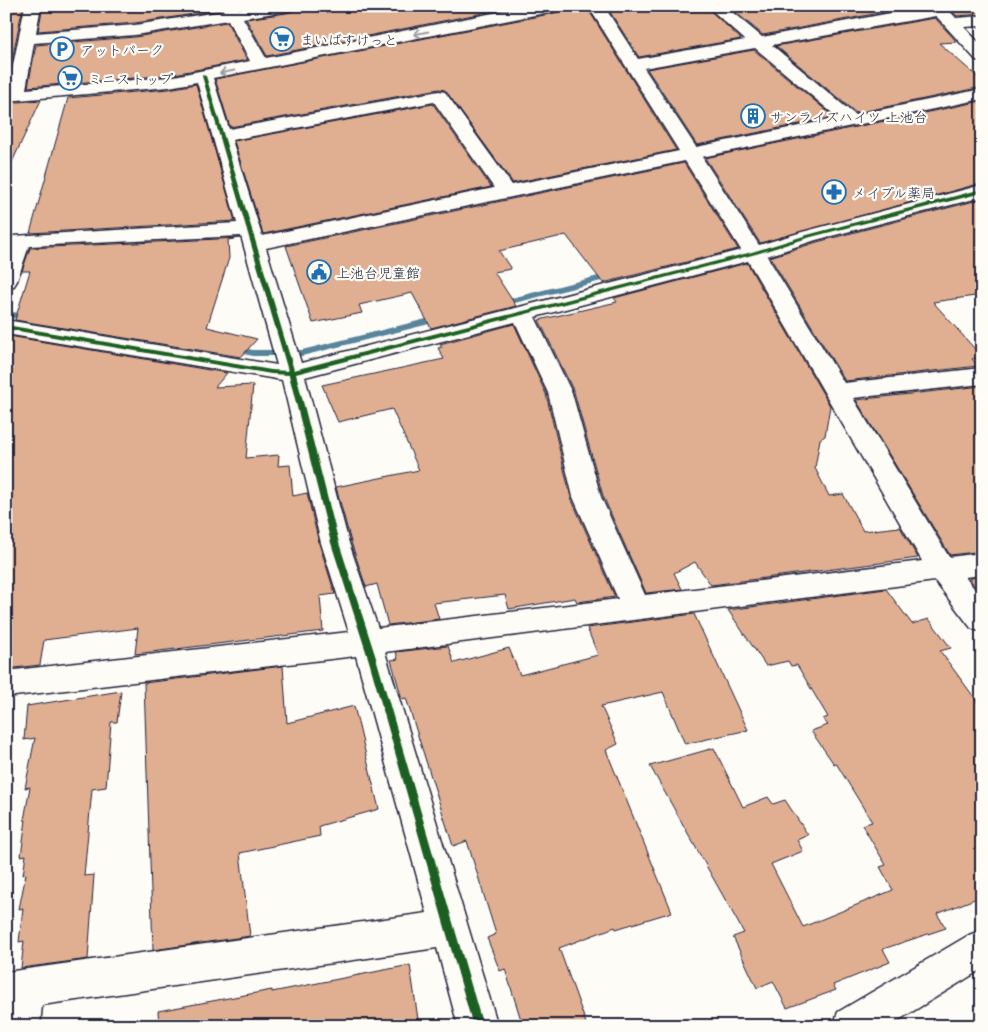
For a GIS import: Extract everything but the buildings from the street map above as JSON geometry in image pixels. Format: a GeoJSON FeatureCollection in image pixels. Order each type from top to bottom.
{"type":"FeatureCollection","features":[{"type":"Feature","properties":{"kind":"street"},"geometry":{"type":"LineString","coordinates":[[33,6],[23,30],[11,96],[169,82],[555,6]]}},
{"type":"Feature","properties":{"kind":"street"},"geometry":{"type":"LineString","coordinates":[[23,30],[135,30],[231,10],[286,6]]}},
{"type":"Feature","properties":{"kind":"street"},"geometry":{"type":"LineString","coordinates":[[596,6],[754,253],[941,568],[982,620]]}},
{"type":"Feature","properties":{"kind":"street"},"geometry":{"type":"LineString","coordinates":[[715,6],[852,121]]}},
{"type":"Feature","properties":{"kind":"street"},"geometry":{"type":"LineString","coordinates":[[634,65],[938,8],[982,56]]}},
{"type":"Feature","properties":{"kind":"street"},"geometry":{"type":"LineString","coordinates":[[231,10],[261,65]]}},
{"type":"Feature","properties":{"kind":"street"},"geometry":{"type":"LineString","coordinates":[[446,13],[457,26]]}},
{"type":"Feature","properties":{"kind":"street"},"geometry":{"type":"LineString","coordinates":[[952,23],[982,21]]}},
{"type":"Feature","properties":{"kind":"street"},"geometry":{"type":"LineString","coordinates":[[204,76],[292,373],[335,543],[367,642],[478,1026]]}},
{"type":"Feature","properties":{"kind":"street"},"geometry":{"type":"LineString","coordinates":[[6,281],[20,240],[251,236],[507,192],[982,94]]}},
{"type":"Feature","properties":{"kind":"street"},"geometry":{"type":"LineString","coordinates":[[222,136],[439,96],[507,192]]}},
{"type":"Feature","properties":{"kind":"street"},"geometry":{"type":"LineString","coordinates":[[6,327],[271,372],[292,373],[754,253],[809,236],[982,191]]}},
{"type":"Feature","properties":{"kind":"street"},"geometry":{"type":"LineString","coordinates":[[522,314],[560,393],[587,497],[636,607]]}},
{"type":"Feature","properties":{"kind":"street"},"geometry":{"type":"LineString","coordinates":[[837,392],[982,376]]}},
{"type":"Feature","properties":{"kind":"street"},"geometry":{"type":"LineString","coordinates":[[6,684],[367,642],[982,564]]}},
{"type":"Feature","properties":{"kind":"street"},"geometry":{"type":"LineString","coordinates":[[20,1026],[15,990],[450,928]]}},
{"type":"Feature","properties":{"kind":"street"},"geometry":{"type":"LineString","coordinates":[[852,1026],[982,948]]}},
{"type":"Feature","properties":{"kind":"waterway"},"geometry":{"type":"LineString","coordinates":[[499,304],[614,275]]}},
{"type":"Feature","properties":{"kind":"waterway"},"geometry":{"type":"LineString","coordinates":[[6,314],[32,318]]}},
{"type":"Feature","properties":{"kind":"waterway"},"geometry":{"type":"LineString","coordinates":[[233,349],[253,353],[302,353],[442,318]]}},
{"type":"Feature","properties":{"kind":"cycle path"},"geometry":{"type":"LineString","coordinates":[[204,76],[292,373],[335,543],[373,661],[478,1026]]}},
{"type":"Feature","properties":{"kind":"cycle path"},"geometry":{"type":"LineString","coordinates":[[6,327],[271,372],[292,373],[754,253],[809,236],[982,191]]}},
{"type":"Feature","properties":{"kind":"place","name":"まいばすけっと"},"geometry":{"type":"Point","coordinates":[282,39]}},
{"type":"Feature","properties":{"kind":"place","name":"アットパーク"},"geometry":{"type":"Point","coordinates":[62,49]}},
{"type":"Feature","properties":{"kind":"place","name":"ミニストップ"},"geometry":{"type":"Point","coordinates":[70,78]}},
{"type":"Feature","properties":{"kind":"place","name":"サンライズハイツ 上池台"},"geometry":{"type":"Point","coordinates":[753,116]}},
{"type":"Feature","properties":{"kind":"place","name":"メイプル薬局"},"geometry":{"type":"Point","coordinates":[834,192]}},
{"type":"Feature","properties":{"kind":"place","name":"上池台児童館"},"geometry":{"type":"Point","coordinates":[319,272]}}]}
